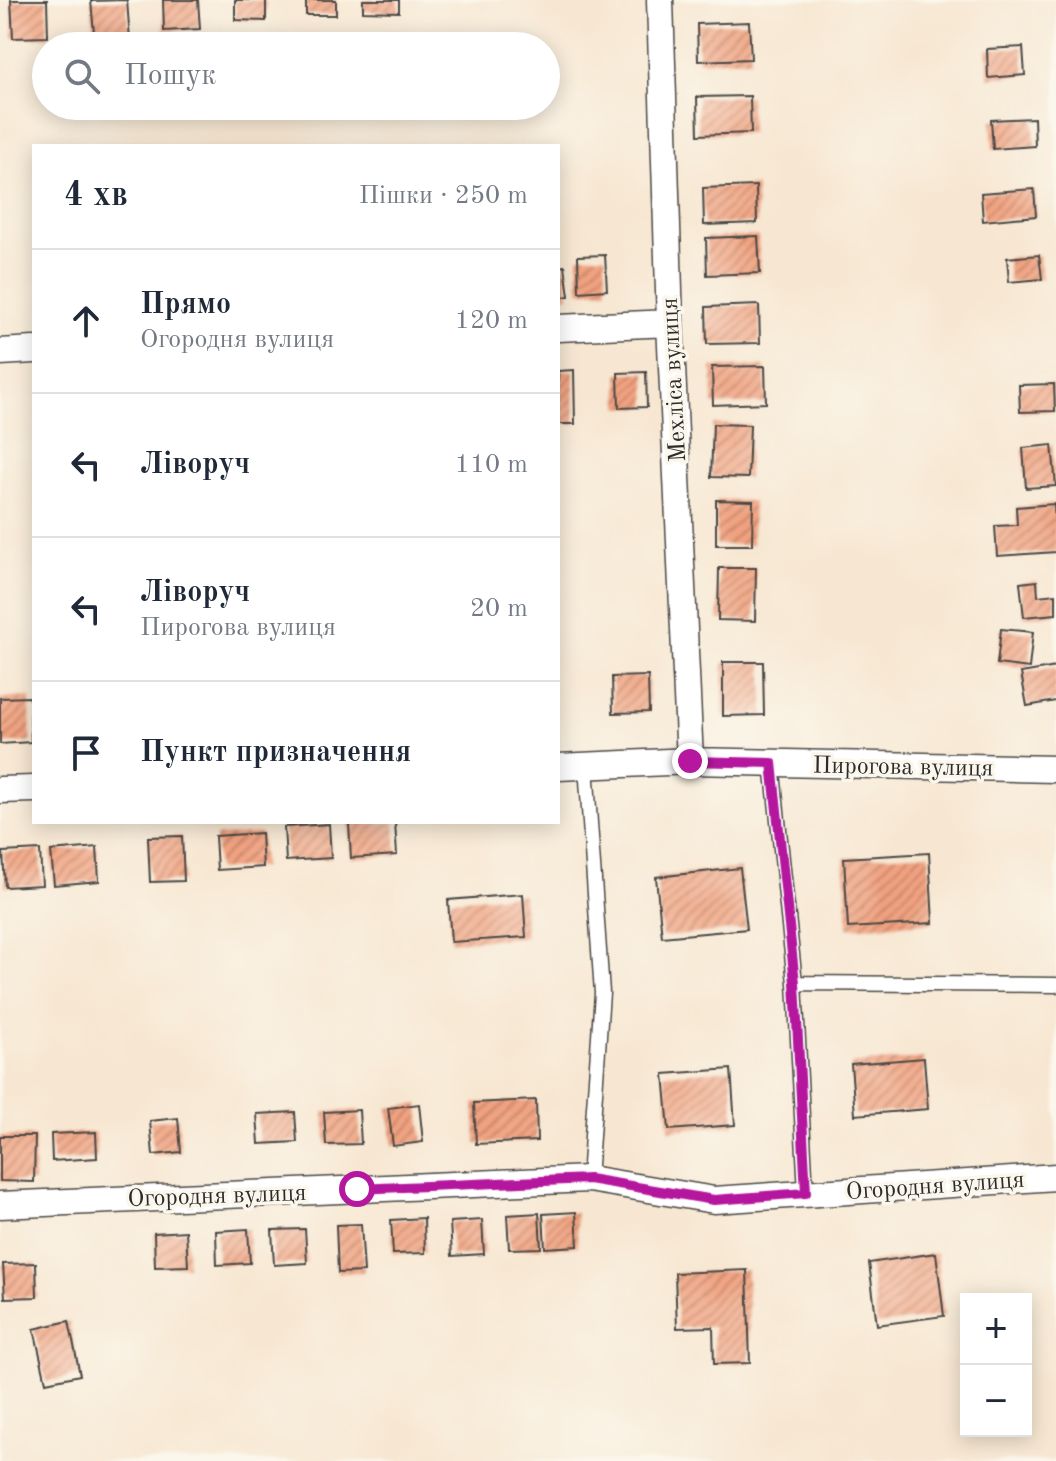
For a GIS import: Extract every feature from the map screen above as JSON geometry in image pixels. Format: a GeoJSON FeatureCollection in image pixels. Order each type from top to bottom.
{"type":"FeatureCollection","features":[{"type":"Feature","properties":{"kind":"street","name":"Мехліса вулиця"},"geometry":{"type":"LineString","coordinates":[[660,0],[670,323],[690,761]]}},
{"type":"Feature","properties":{"kind":"street"},"geometry":{"type":"LineString","coordinates":[[560,328],[670,323]]}},
{"type":"Feature","properties":{"kind":"street"},"geometry":{"type":"LineString","coordinates":[[0,352],[32,350]]}},
{"type":"Feature","properties":{"kind":"street","name":"Пирогова вулиця"},"geometry":{"type":"LineString","coordinates":[[560,767],[690,761],[1056,769]]}},
{"type":"Feature","properties":{"kind":"street"},"geometry":{"type":"LineString","coordinates":[[0,790],[32,789]]}},
{"type":"Feature","properties":{"kind":"street","name":"Огородня вулиця"},"geometry":{"type":"LineString","coordinates":[[0,1205],[589,1179],[714,1200],[1056,1177]]}},
{"type":"Feature","properties":{"kind":"lane"},"geometry":{"type":"LineString","coordinates":[[772,763],[795,983],[806,1193]]}},
{"type":"Feature","properties":{"kind":"lane"},"geometry":{"type":"LineString","coordinates":[[586,766],[602,993],[589,1179]]}},
{"type":"Feature","properties":{"kind":"lane"},"geometry":{"type":"LineString","coordinates":[[795,983],[1056,985]]}},
{"type":"Feature","properties":{"kind":"building"},"geometry":{"type":"Polygon","coordinates":[[[11,0],[47,0],[48,32],[32,32],[32,37],[13,38],[11,0]]]}},
{"type":"Feature","properties":{"kind":"building"},"geometry":{"type":"Polygon","coordinates":[[[127,0],[129,32],[94,32],[91,1],[127,0]]]}},
{"type":"Feature","properties":{"kind":"building"},"geometry":{"type":"Polygon","coordinates":[[[163,0],[198,0],[200,29],[164,31],[163,0]]]}},
{"type":"Feature","properties":{"kind":"building"},"geometry":{"type":"Polygon","coordinates":[[[235,0],[266,0],[266,21],[235,20],[235,0]]]}},
{"type":"Feature","properties":{"kind":"building"},"geometry":{"type":"Polygon","coordinates":[[[306,0],[336,0],[336,15],[306,15],[306,0]]]}},
{"type":"Feature","properties":{"kind":"building"},"geometry":{"type":"Polygon","coordinates":[[[363,0],[399,0],[399,12],[363,11],[363,0]]]}},
{"type":"Feature","properties":{"kind":"building"},"geometry":{"type":"Polygon","coordinates":[[[749,22],[751,59],[698,61],[697,24],[749,22]]]}},
{"type":"Feature","properties":{"kind":"building"},"geometry":{"type":"Polygon","coordinates":[[[1023,47],[1025,75],[988,78],[987,49],[1023,47]]]}},
{"type":"Feature","properties":{"kind":"building"},"geometry":{"type":"Polygon","coordinates":[[[750,96],[751,133],[698,135],[697,97],[750,96]]]}},
{"type":"Feature","properties":{"kind":"building"},"geometry":{"type":"Polygon","coordinates":[[[1034,118],[1035,146],[993,149],[991,120],[1034,118]]]}},
{"type":"Feature","properties":{"kind":"building"},"geometry":{"type":"Polygon","coordinates":[[[756,186],[757,223],[704,225],[703,188],[756,186]]]}},
{"type":"Feature","properties":{"kind":"building"},"geometry":{"type":"Polygon","coordinates":[[[1034,189],[1036,216],[983,221],[981,193],[1034,189]]]}},
{"type":"Feature","properties":{"kind":"building"},"geometry":{"type":"Polygon","coordinates":[[[758,236],[760,273],[707,275],[706,238],[758,236]]]}},
{"type":"Feature","properties":{"kind":"building"},"geometry":{"type":"Polygon","coordinates":[[[605,255],[607,290],[579,292],[578,256],[605,255]]]}},
{"type":"Feature","properties":{"kind":"building"},"geometry":{"type":"Polygon","coordinates":[[[1039,255],[1042,279],[1009,282],[1007,258],[1039,255]]]}},
{"type":"Feature","properties":{"kind":"building"},"geometry":{"type":"Polygon","coordinates":[[[565,266],[569,296],[560,298],[560,267],[565,266]]]}},
{"type":"Feature","properties":{"kind":"building"},"geometry":{"type":"Polygon","coordinates":[[[759,305],[760,343],[707,344],[706,307],[759,305]]]}},
{"type":"Feature","properties":{"kind":"building"},"geometry":{"type":"Polygon","coordinates":[[[765,366],[766,403],[713,405],[712,367],[765,366]]]}},
{"type":"Feature","properties":{"kind":"building"},"geometry":{"type":"Polygon","coordinates":[[[574,370],[575,424],[560,424],[560,371],[574,370]]]}},
{"type":"Feature","properties":{"kind":"building"},"geometry":{"type":"Polygon","coordinates":[[[646,372],[647,407],[619,408],[618,373],[646,372]]]}},
{"type":"Feature","properties":{"kind":"building"},"geometry":{"type":"Polygon","coordinates":[[[1054,384],[1055,411],[1020,412],[1019,385],[1054,384]]]}},
{"type":"Feature","properties":{"kind":"building"},"geometry":{"type":"Polygon","coordinates":[[[713,424],[750,425],[748,478],[711,477],[713,424]]]}},
{"type":"Feature","properties":{"kind":"building"},"geometry":{"type":"Polygon","coordinates":[[[1052,445],[1056,486],[1026,488],[1023,448],[1052,445]]]}},
{"type":"Feature","properties":{"kind":"building"},"geometry":{"type":"Polygon","coordinates":[[[716,500],[753,501],[752,545],[716,545],[716,500]]]}},
{"type":"Feature","properties":{"kind":"building"},"geometry":{"type":"Polygon","coordinates":[[[1054,504],[1056,552],[997,556],[995,526],[1017,525],[1016,507],[1054,504]]]}},
{"type":"Feature","properties":{"kind":"building"},"geometry":{"type":"Polygon","coordinates":[[[719,568],[756,568],[755,621],[718,620],[719,568]]]}},
{"type":"Feature","properties":{"kind":"building"},"geometry":{"type":"Polygon","coordinates":[[[1037,581],[1038,596],[1056,594],[1056,614],[1024,617],[1020,583],[1037,581]]]}},
{"type":"Feature","properties":{"kind":"building"},"geometry":{"type":"Polygon","coordinates":[[[1001,629],[1033,632],[1029,668],[997,664],[1001,629]]]}},
{"type":"Feature","properties":{"kind":"building"},"geometry":{"type":"Polygon","coordinates":[[[723,662],[763,662],[764,715],[723,716],[723,662]]]}},
{"type":"Feature","properties":{"kind":"building"},"geometry":{"type":"Polygon","coordinates":[[[1056,667],[1056,701],[1027,706],[1021,673],[1056,667]]]}},
{"type":"Feature","properties":{"kind":"building"},"geometry":{"type":"Polygon","coordinates":[[[648,676],[649,712],[613,713],[612,677],[648,676]]]}},
{"type":"Feature","properties":{"kind":"building"},"geometry":{"type":"Polygon","coordinates":[[[30,697],[31,742],[0,744],[0,698],[30,697]]]}},
{"type":"Feature","properties":{"kind":"building"},"geometry":{"type":"Polygon","coordinates":[[[329,824],[331,858],[286,861],[284,827],[329,824]]]}},
{"type":"Feature","properties":{"kind":"building"},"geometry":{"type":"Polygon","coordinates":[[[349,824],[395,824],[397,855],[351,858],[349,824]]]}},
{"type":"Feature","properties":{"kind":"building"},"geometry":{"type":"Polygon","coordinates":[[[261,833],[263,867],[217,870],[215,836],[261,833]]]}},
{"type":"Feature","properties":{"kind":"building"},"geometry":{"type":"Polygon","coordinates":[[[182,836],[184,881],[150,882],[148,837],[182,836]]]}},
{"type":"Feature","properties":{"kind":"building"},"geometry":{"type":"Polygon","coordinates":[[[97,847],[99,881],[54,885],[51,851],[97,847]]]}},
{"type":"Feature","properties":{"kind":"building"},"geometry":{"type":"Polygon","coordinates":[[[40,850],[42,885],[5,887],[3,852],[40,850]]]}},
{"type":"Feature","properties":{"kind":"building"},"geometry":{"type":"Polygon","coordinates":[[[929,853],[933,923],[848,928],[844,858],[929,853]]]}},
{"type":"Feature","properties":{"kind":"building"},"geometry":{"type":"Polygon","coordinates":[[[740,868],[747,929],[662,937],[656,877],[740,868]]]}},
{"type":"Feature","properties":{"kind":"building"},"geometry":{"type":"Polygon","coordinates":[[[523,894],[526,937],[451,942],[448,900],[523,894]]]}},
{"type":"Feature","properties":{"kind":"building"},"geometry":{"type":"Polygon","coordinates":[[[924,1058],[928,1109],[855,1115],[851,1064],[924,1058]]]}},
{"type":"Feature","properties":{"kind":"building"},"geometry":{"type":"Polygon","coordinates":[[[731,1069],[735,1125],[669,1130],[664,1074],[731,1069]]]}},
{"type":"Feature","properties":{"kind":"building"},"geometry":{"type":"Polygon","coordinates":[[[536,1100],[537,1141],[476,1144],[474,1103],[536,1100]]]}},
{"type":"Feature","properties":{"kind":"building"},"geometry":{"type":"Polygon","coordinates":[[[419,1104],[423,1142],[393,1146],[388,1108],[419,1104]]]}},
{"type":"Feature","properties":{"kind":"building"},"geometry":{"type":"Polygon","coordinates":[[[359,1110],[361,1144],[326,1145],[324,1112],[359,1110]]]}},
{"type":"Feature","properties":{"kind":"building"},"geometry":{"type":"Polygon","coordinates":[[[295,1112],[297,1142],[259,1144],[257,1114],[295,1112]]]}},
{"type":"Feature","properties":{"kind":"building"},"geometry":{"type":"Polygon","coordinates":[[[178,1118],[181,1152],[153,1155],[150,1121],[178,1118]]]}},
{"type":"Feature","properties":{"kind":"building"},"geometry":{"type":"Polygon","coordinates":[[[96,1132],[97,1158],[52,1161],[51,1134],[96,1132]]]}},
{"type":"Feature","properties":{"kind":"building"},"geometry":{"type":"Polygon","coordinates":[[[0,1136],[35,1136],[34,1182],[0,1181],[0,1136]]]}},
{"type":"Feature","properties":{"kind":"building"},"geometry":{"type":"Polygon","coordinates":[[[576,1212],[578,1246],[545,1248],[543,1214],[576,1212]]]}},
{"type":"Feature","properties":{"kind":"building"},"geometry":{"type":"Polygon","coordinates":[[[539,1213],[541,1248],[509,1249],[507,1215],[539,1213]]]}},
{"type":"Feature","properties":{"kind":"building"},"geometry":{"type":"Polygon","coordinates":[[[424,1218],[425,1253],[393,1254],[391,1220],[424,1218]]]}},
{"type":"Feature","properties":{"kind":"building"},"geometry":{"type":"Polygon","coordinates":[[[482,1220],[484,1254],[452,1256],[450,1222],[482,1220]]]}},
{"type":"Feature","properties":{"kind":"building"},"geometry":{"type":"Polygon","coordinates":[[[361,1224],[364,1272],[338,1273],[336,1225],[361,1224]]]}},
{"type":"Feature","properties":{"kind":"building"},"geometry":{"type":"Polygon","coordinates":[[[248,1229],[250,1263],[217,1265],[216,1231],[248,1229]]]}},
{"type":"Feature","properties":{"kind":"building"},"geometry":{"type":"Polygon","coordinates":[[[305,1229],[307,1263],[274,1265],[272,1230],[305,1229]]]}},
{"type":"Feature","properties":{"kind":"building"},"geometry":{"type":"Polygon","coordinates":[[[186,1231],[188,1266],[155,1267],[154,1233],[186,1231]]]}},
{"type":"Feature","properties":{"kind":"building"},"geometry":{"type":"Polygon","coordinates":[[[936,1253],[944,1316],[877,1325],[869,1263],[936,1253]]]}},
{"type":"Feature","properties":{"kind":"building"},"geometry":{"type":"Polygon","coordinates":[[[36,1263],[37,1297],[5,1298],[3,1264],[36,1263]]]}},
{"type":"Feature","properties":{"kind":"building"},"geometry":{"type":"Polygon","coordinates":[[[747,1270],[750,1363],[714,1364],[713,1327],[677,1328],[675,1273],[747,1270]]]}},
{"type":"Feature","properties":{"kind":"building"},"geometry":{"type":"Polygon","coordinates":[[[69,1321],[80,1375],[46,1382],[34,1329],[69,1321]]]}},
{"type":"Feature","properties":{"kind":"route"},"geometry":{"type":"LineString","coordinates":[[357,1189],[589,1179],[714,1200],[806,1193],[795,983],[772,763],[690,761]]}}]}
